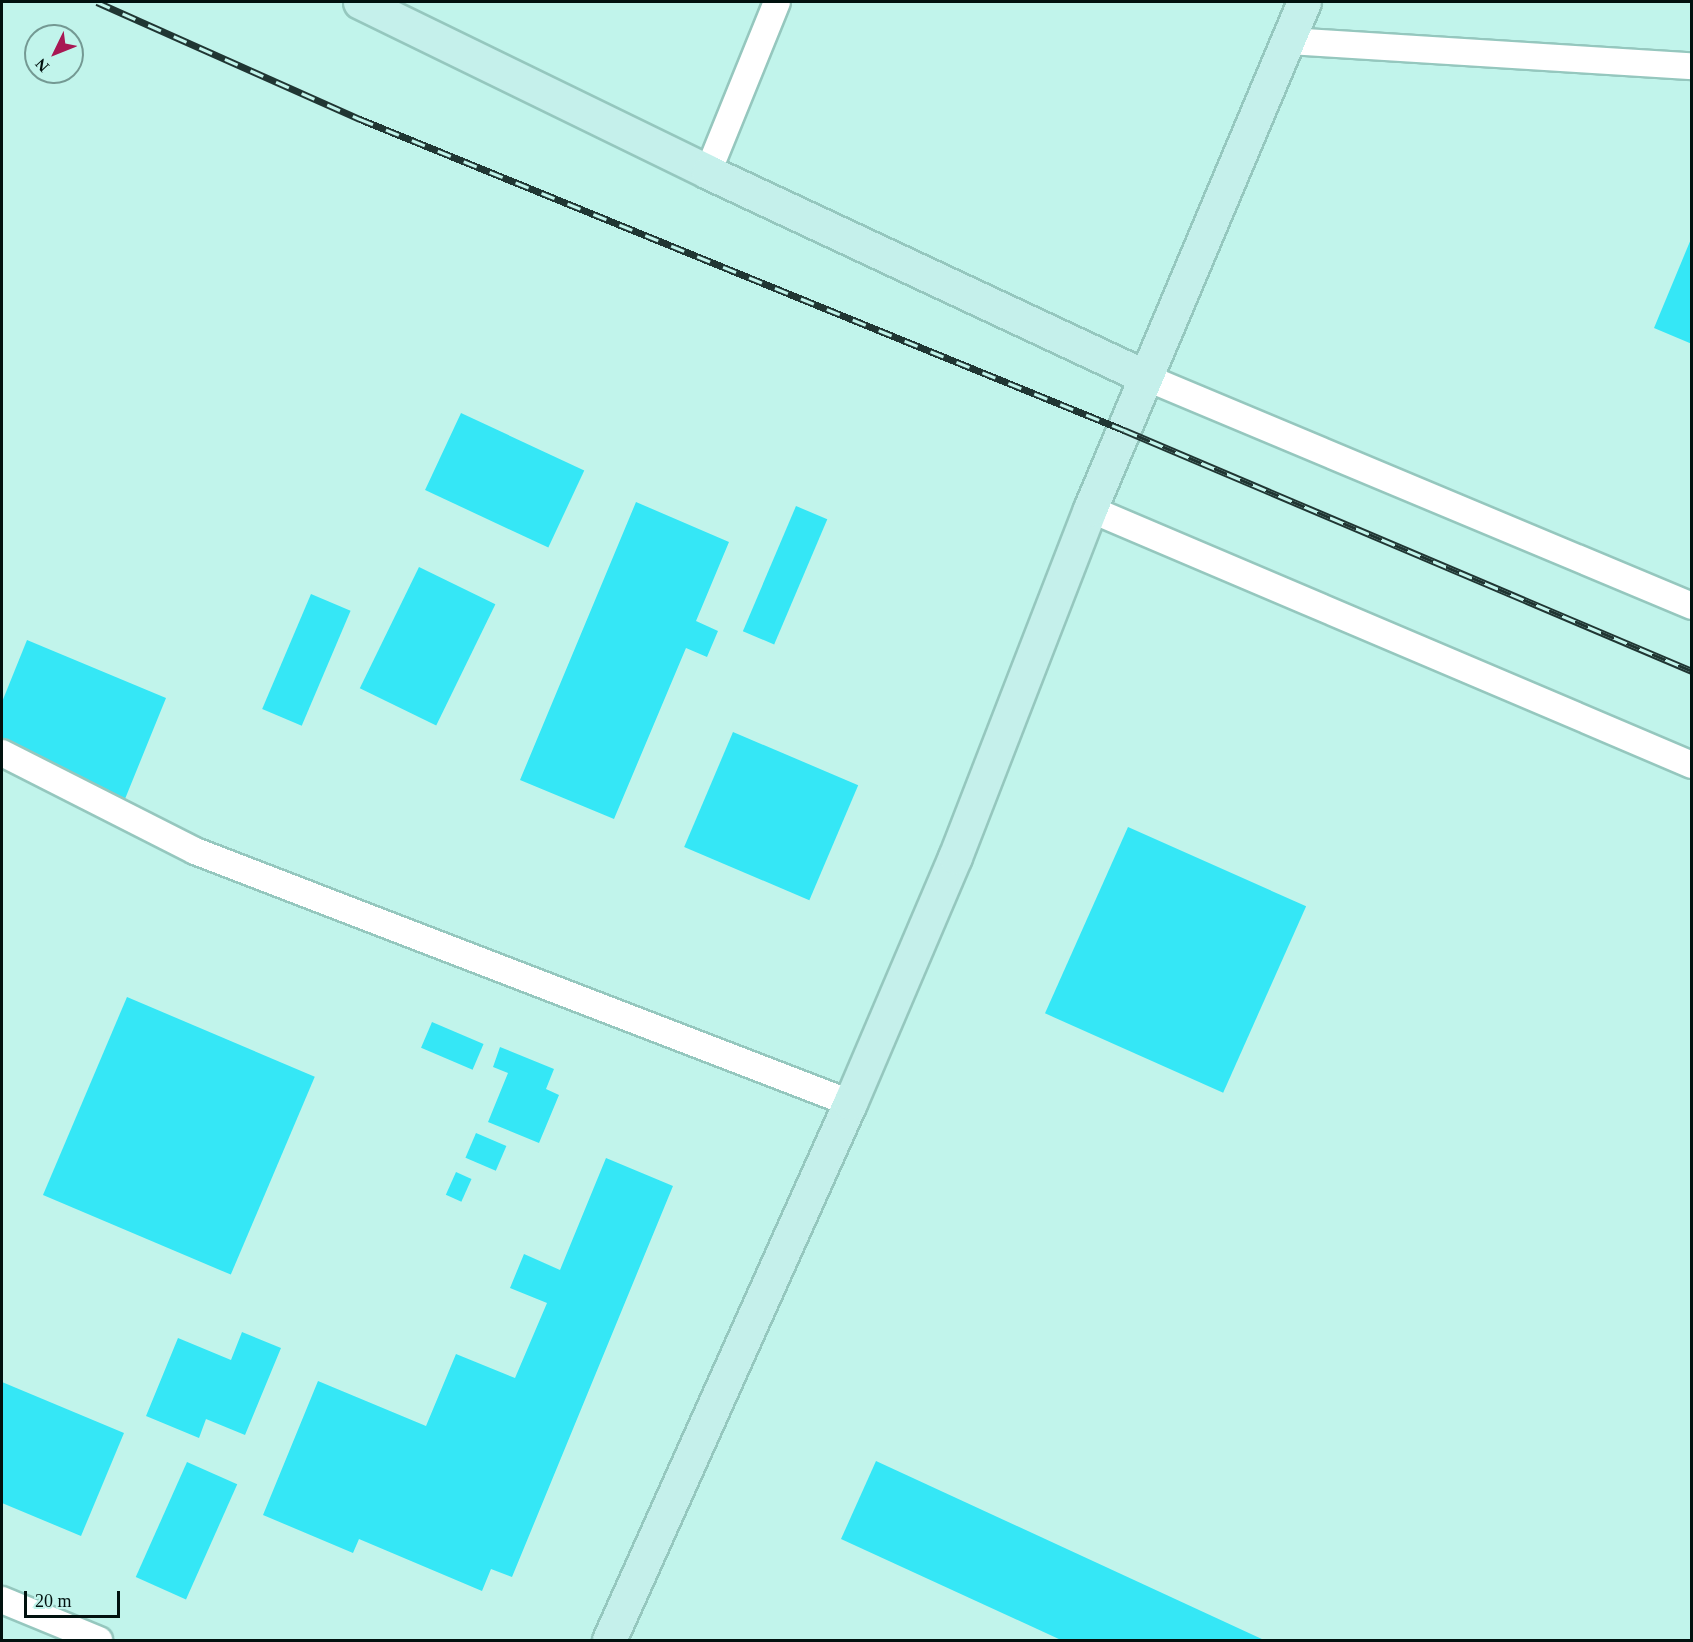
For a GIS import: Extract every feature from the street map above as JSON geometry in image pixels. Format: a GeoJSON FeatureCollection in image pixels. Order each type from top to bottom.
{"type":"FeatureCollection","features":[{"type":"Feature","properties":{"kind":"street"},"geometry":{"type":"LineString","coordinates":[[708,172],[777,2]]}},
{"type":"Feature","properties":{"kind":"street"},"geometry":{"type":"LineString","coordinates":[[609,1641],[850,1103],[955,856],[1090,508],[1290,41],[1304,2]]}},
{"type":"Feature","properties":{"kind":"street"},"geometry":{"type":"LineString","coordinates":[[376,6],[708,172],[1145,377],[1692,606]]}},
{"type":"Feature","properties":{"kind":"street"},"geometry":{"type":"LineString","coordinates":[[1290,41],[1692,66]]}},
{"type":"Feature","properties":{"kind":"street"},"geometry":{"type":"LineString","coordinates":[[1090,508],[1692,765]]}},
{"type":"Feature","properties":{"kind":"street"},"geometry":{"type":"LineString","coordinates":[[2,753],[195,851],[850,1103]]}},
{"type":"Feature","properties":{"kind":"street"},"geometry":{"type":"LineString","coordinates":[[2,1600],[99,1641]]}},
{"type":"Feature","properties":{"kind":"building"},"geometry":{"type":"Polygon","coordinates":[[[1692,239],[1692,344],[1654,328],[1692,239]]]}},
{"type":"Feature","properties":{"kind":"building"},"geometry":{"type":"Polygon","coordinates":[[[461,413],[584,470],[548,548],[425,490],[461,413]]]}},
{"type":"Feature","properties":{"kind":"building"},"geometry":{"type":"Polygon","coordinates":[[[636,502],[729,542],[696,621],[718,631],[707,657],[686,648],[614,819],[520,780],[636,502]]]}},
{"type":"Feature","properties":{"kind":"building"},"geometry":{"type":"Polygon","coordinates":[[[796,506],[827,519],[774,644],[743,631],[796,506]]]}},
{"type":"Feature","properties":{"kind":"building"},"geometry":{"type":"Polygon","coordinates":[[[419,567],[495,604],[436,726],[360,688],[419,567]]]}},
{"type":"Feature","properties":{"kind":"building"},"geometry":{"type":"Polygon","coordinates":[[[311,594],[351,611],[302,726],[262,709],[311,594]]]}},
{"type":"Feature","properties":{"kind":"building"},"geometry":{"type":"Polygon","coordinates":[[[27,640],[166,698],[125,799],[2,748],[2,702],[27,640]]]}},
{"type":"Feature","properties":{"kind":"building"},"geometry":{"type":"Polygon","coordinates":[[[733,732],[858,785],[809,900],[684,847],[733,732]]]}},
{"type":"Feature","properties":{"kind":"building"},"geometry":{"type":"Polygon","coordinates":[[[1128,827],[1306,906],[1223,1093],[1045,1013],[1128,827]]]}},
{"type":"Feature","properties":{"kind":"building"},"geometry":{"type":"Polygon","coordinates":[[[127,997],[315,1077],[231,1275],[43,1195],[127,997]]]}},
{"type":"Feature","properties":{"kind":"building"},"geometry":{"type":"Polygon","coordinates":[[[432,1022],[484,1044],[473,1070],[421,1048],[432,1022]]]}},
{"type":"Feature","properties":{"kind":"building"},"geometry":{"type":"Polygon","coordinates":[[[500,1047],[554,1069],[546,1089],[559,1095],[539,1143],[488,1122],[508,1073],[493,1067],[500,1047]]]}},
{"type":"Feature","properties":{"kind":"building"},"geometry":{"type":"Polygon","coordinates":[[[476,1133],[506,1146],[496,1171],[465,1158],[476,1133]]]}},
{"type":"Feature","properties":{"kind":"building"},"geometry":{"type":"Polygon","coordinates":[[[606,1158],[673,1186],[512,1577],[491,1569],[482,1591],[359,1539],[353,1553],[263,1515],[318,1381],[426,1426],[456,1354],[515,1378],[547,1303],[510,1288],[524,1254],[560,1270],[606,1158]]]}},
{"type":"Feature","properties":{"kind":"building"},"geometry":{"type":"Polygon","coordinates":[[[456,1172],[472,1179],[461,1202],[446,1195],[456,1172]]]}},
{"type":"Feature","properties":{"kind":"building"},"geometry":{"type":"Polygon","coordinates":[[[242,1332],[281,1348],[245,1435],[206,1419],[199,1438],[146,1416],[178,1338],[231,1360],[242,1332]]]}},
{"type":"Feature","properties":{"kind":"building"},"geometry":{"type":"Polygon","coordinates":[[[2,1382],[124,1433],[81,1536],[2,1503],[2,1382]]]}},
{"type":"Feature","properties":{"kind":"building"},"geometry":{"type":"Polygon","coordinates":[[[876,1461],[1264,1640],[1061,1640],[841,1539],[876,1461]]]}},
{"type":"Feature","properties":{"kind":"building"},"geometry":{"type":"Polygon","coordinates":[[[187,1462],[237,1484],[186,1599],[136,1577],[187,1462]]]}},
{"type":"Feature","properties":{"kind":"railway"},"geometry":{"type":"LineString","coordinates":[[97,2],[360,119],[1124,430],[1692,671]]}}]}
